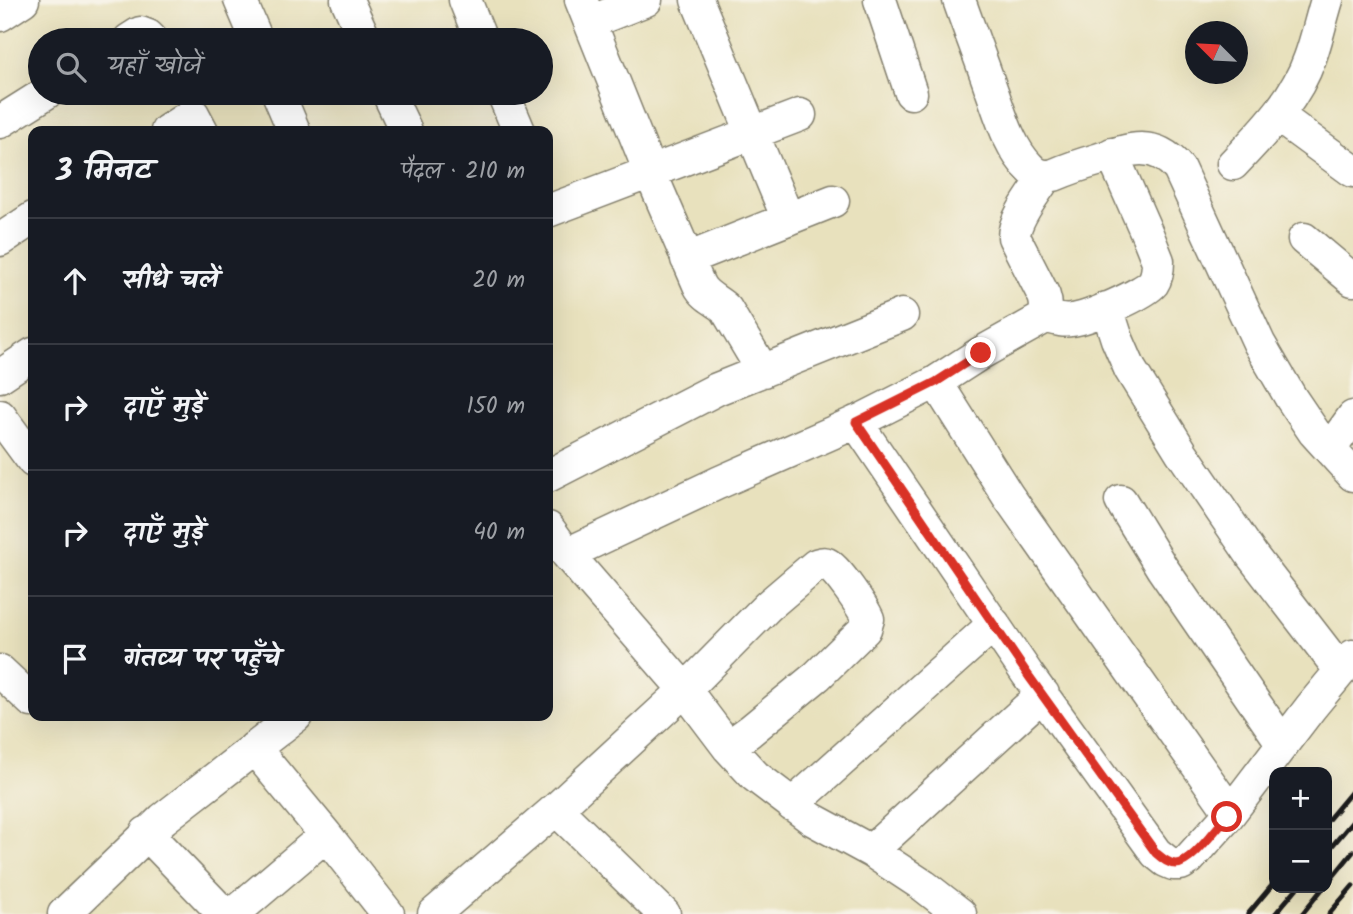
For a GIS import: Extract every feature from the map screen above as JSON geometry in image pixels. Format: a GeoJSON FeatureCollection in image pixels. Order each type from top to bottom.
{"type":"FeatureCollection","features":[{"type":"Feature","properties":{"kind":"street"},"geometry":{"type":"LineString","coordinates":[[0,15],[23,0]]}},
{"type":"Feature","properties":{"kind":"street"},"geometry":{"type":"LineString","coordinates":[[347,0],[360,28]]}},
{"type":"Feature","properties":{"kind":"street"},"geometry":{"type":"LineString","coordinates":[[465,0],[476,28]]}},
{"type":"Feature","properties":{"kind":"street"},"geometry":{"type":"LineString","coordinates":[[646,0],[586,11],[650,172],[702,291],[726,309],[763,371]]}},
{"type":"Feature","properties":{"kind":"street"},"geometry":{"type":"LineString","coordinates":[[697,0],[788,219]]}},
{"type":"Feature","properties":{"kind":"street"},"geometry":{"type":"LineString","coordinates":[[880,0],[911,93]]}},
{"type":"Feature","properties":{"kind":"street"},"geometry":{"type":"LineString","coordinates":[[959,0],[1007,132],[1030,169],[1046,176],[1112,154],[1141,148],[1156,151],[1171,159],[1179,169],[1259,343],[1314,432],[1353,475]]}},
{"type":"Feature","properties":{"kind":"street"},"geometry":{"type":"LineString","coordinates":[[1233,164],[1278,116],[1291,98],[1310,60],[1327,0]]}},
{"type":"Feature","properties":{"kind":"street"},"geometry":{"type":"LineString","coordinates":[[247,2],[254,28]]}},
{"type":"Feature","properties":{"kind":"street"},"geometry":{"type":"LineString","coordinates":[[0,122],[28,104]]}},
{"type":"Feature","properties":{"kind":"street"},"geometry":{"type":"LineString","coordinates":[[283,105],[292,126]]}},
{"type":"Feature","properties":{"kind":"street"},"geometry":{"type":"LineString","coordinates":[[394,105],[404,126]]}},
{"type":"Feature","properties":{"kind":"street"},"geometry":{"type":"LineString","coordinates":[[508,105],[517,126]]}},
{"type":"Feature","properties":{"kind":"street"},"geometry":{"type":"LineString","coordinates":[[174,126],[192,113]]}},
{"type":"Feature","properties":{"kind":"street"},"geometry":{"type":"LineString","coordinates":[[553,207],[800,115]]}},
{"type":"Feature","properties":{"kind":"street"},"geometry":{"type":"LineString","coordinates":[[1278,116],[1353,171]]}},
{"type":"Feature","properties":{"kind":"street"},"geometry":{"type":"LineString","coordinates":[[1044,316],[1075,320],[1107,308],[1150,286],[1154,281],[1158,266],[1149,236],[1112,154]]}},
{"type":"Feature","properties":{"kind":"street"},"geometry":{"type":"LineString","coordinates":[[567,554],[856,422],[936,382],[1040,320],[1044,316],[1044,296],[1013,233],[1018,220],[1046,176]]}},
{"type":"Feature","properties":{"kind":"street"},"geometry":{"type":"LineString","coordinates":[[687,259],[833,201]]}},
{"type":"Feature","properties":{"kind":"street"},"geometry":{"type":"LineString","coordinates":[[0,240],[28,221]]}},
{"type":"Feature","properties":{"kind":"street"},"geometry":{"type":"LineString","coordinates":[[1304,239],[1353,279]]}},
{"type":"Feature","properties":{"kind":"street"},"geometry":{"type":"LineString","coordinates":[[856,422],[994,624],[1156,853],[1166,862],[1181,864],[1189,859],[1230,812],[1347,663],[1253,556],[1174,442],[1130,369],[1107,308]]}},
{"type":"Feature","properties":{"kind":"street"},"geometry":{"type":"LineString","coordinates":[[553,473],[717,389],[902,315]]}},
{"type":"Feature","properties":{"kind":"street"},"geometry":{"type":"LineString","coordinates":[[0,376],[28,357]]}},
{"type":"Feature","properties":{"kind":"street"},"geometry":{"type":"LineString","coordinates":[[936,382],[1008,496],[1230,812]]}},
{"type":"Feature","properties":{"kind":"street"},"geometry":{"type":"LineString","coordinates":[[0,416],[28,454]]}},
{"type":"Feature","properties":{"kind":"street"},"geometry":{"type":"LineString","coordinates":[[1330,449],[1353,417]]}},
{"type":"Feature","properties":{"kind":"street"},"geometry":{"type":"LineString","coordinates":[[1121,501],[1162,568],[1283,744]]}},
{"type":"Feature","properties":{"kind":"street"},"geometry":{"type":"LineString","coordinates":[[553,535],[755,776],[812,819],[871,851],[960,914]]}},
{"type":"Feature","properties":{"kind":"street"},"geometry":{"type":"LineString","coordinates":[[434,914],[556,809],[685,690],[768,606],[816,565],[829,564],[867,616],[865,629],[817,676],[728,747]]}},
{"type":"Feature","properties":{"kind":"street"},"geometry":{"type":"LineString","coordinates":[[792,805],[994,624]]}},
{"type":"Feature","properties":{"kind":"street"},"geometry":{"type":"LineString","coordinates":[[0,671],[28,697]]}},
{"type":"Feature","properties":{"kind":"street"},"geometry":{"type":"LineString","coordinates":[[871,851],[1043,694]]}},
{"type":"Feature","properties":{"kind":"street"},"geometry":{"type":"LineString","coordinates":[[64,914],[177,807],[289,721]]}},
{"type":"Feature","properties":{"kind":"street"},"geometry":{"type":"LineString","coordinates":[[254,748],[388,914]]}},
{"type":"Feature","properties":{"kind":"street"},"geometry":{"type":"LineString","coordinates":[[556,809],[664,914]]}},
{"type":"Feature","properties":{"kind":"street"},"geometry":{"type":"LineString","coordinates":[[146,834],[224,914]]}},
{"type":"Feature","properties":{"kind":"street"},"geometry":{"type":"LineString","coordinates":[[233,914],[326,835]]}},
{"type":"Feature","properties":{"kind":"railway"},"geometry":{"type":"LineString","coordinates":[[1332,815],[1353,790]]}},
{"type":"Feature","properties":{"kind":"railway"},"geometry":{"type":"LineString","coordinates":[[1332,846],[1353,821]]}},
{"type":"Feature","properties":{"kind":"railway"},"geometry":{"type":"LineString","coordinates":[[1332,878],[1353,852]]}},
{"type":"Feature","properties":{"kind":"railway"},"geometry":{"type":"LineString","coordinates":[[1329,914],[1353,886]]}},
{"type":"Feature","properties":{"kind":"railway"},"geometry":{"type":"LineString","coordinates":[[1248,914],[1269,889]]}},
{"type":"Feature","properties":{"kind":"railway"},"geometry":{"type":"LineString","coordinates":[[1275,914],[1293,893]]}},
{"type":"Feature","properties":{"kind":"railway"},"geometry":{"type":"LineString","coordinates":[[1302,914],[1319,893]]}},
{"type":"Feature","properties":{"kind":"route"},"geometry":{"type":"LineString","coordinates":[[981,353],[936,382],[856,422],[1028,675],[1156,853],[1166,862],[1181,864],[1189,859],[1227,817]]}}]}
